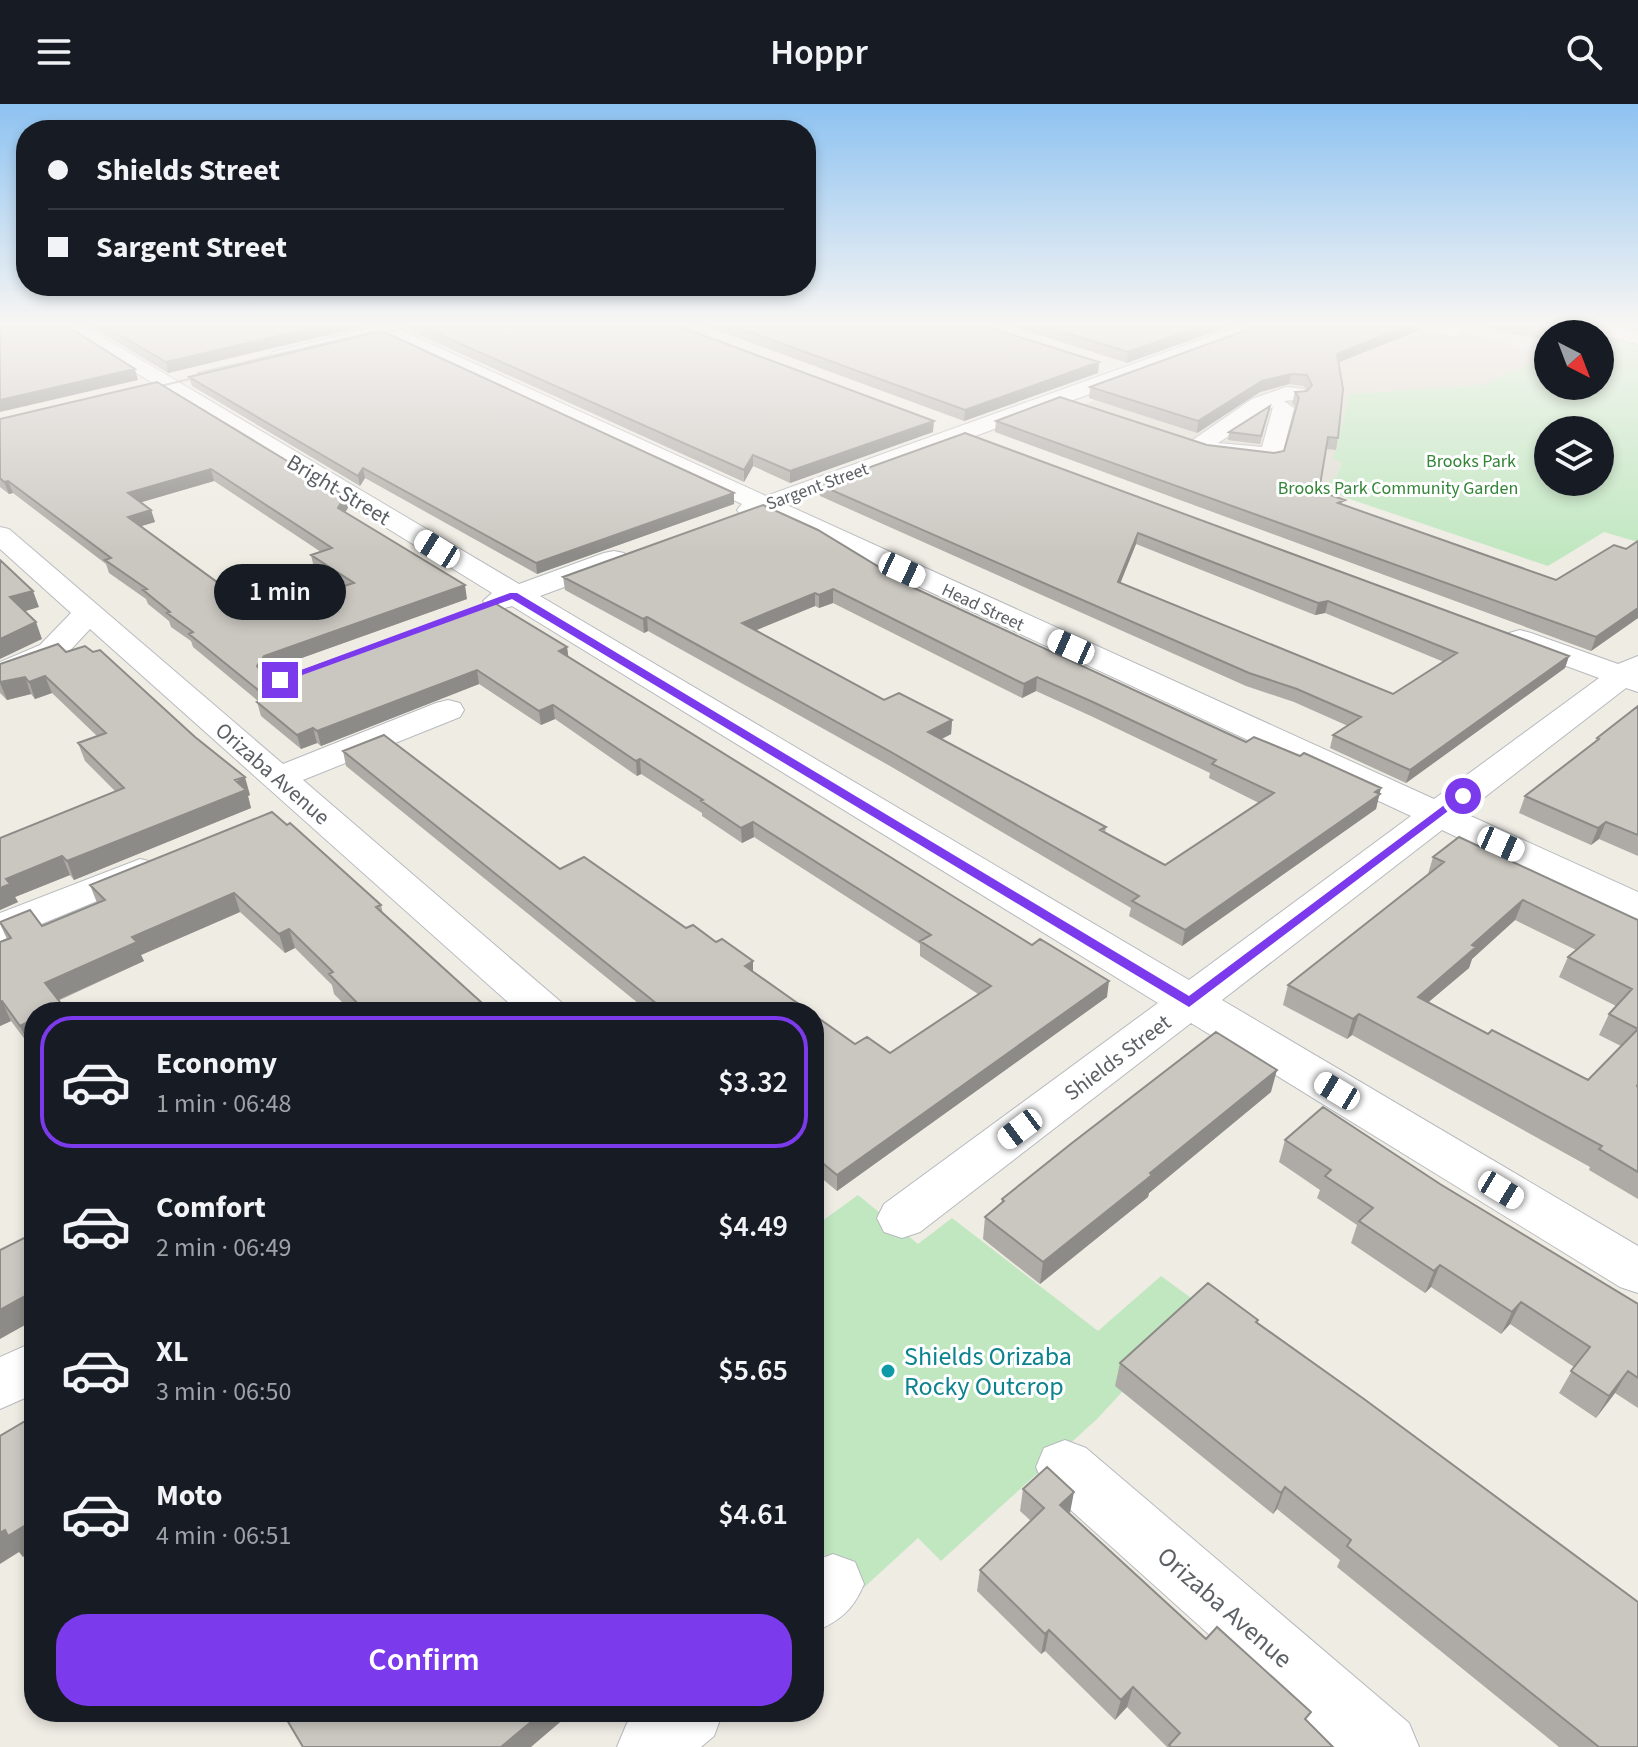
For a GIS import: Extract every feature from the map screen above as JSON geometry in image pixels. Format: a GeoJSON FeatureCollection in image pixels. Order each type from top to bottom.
{"type":"FeatureCollection","features":[{"type":"Feature","properties":{"kind":"street","name":"Bright Street"},"geometry":{"type":"LineString","coordinates":[[194,401],[1638,1272]]}},
{"type":"Feature","properties":{"kind":"street","name":"Head Street"},"geometry":{"type":"LineString","coordinates":[[544,401],[762,506],[1638,907]]}},
{"type":"Feature","properties":{"kind":"street","name":"Sargent Street"},"geometry":{"type":"LineString","coordinates":[[733,516],[1052,401]]}},
{"type":"Feature","properties":{"kind":"street"},"geometry":{"type":"LineString","coordinates":[[1067,401],[1089,408]]}},
{"type":"Feature","properties":{"kind":"street"},"geometry":{"type":"LineString","coordinates":[[1199,444],[1226,424],[1270,401]]}},
{"type":"Feature","properties":{"kind":"street"},"geometry":{"type":"LineString","coordinates":[[1173,435],[1214,449],[1272,455],[1290,401]]}},
{"type":"Feature","properties":{"kind":"street"},"geometry":{"type":"LineString","coordinates":[[933,422],[997,445]]}},
{"type":"Feature","properties":{"kind":"street","name":"Orizaba Avenue"},"geometry":{"type":"LineString","coordinates":[[0,535],[535,1002]]}},
{"type":"Feature","properties":{"kind":"street"},"geometry":{"type":"LineString","coordinates":[[475,609],[633,552]]}},
{"type":"Feature","properties":{"kind":"street"},"geometry":{"type":"LineString","coordinates":[[0,672],[61,648],[87,611]]}},
{"type":"Feature","properties":{"kind":"street"},"geometry":{"type":"LineString","coordinates":[[1497,630],[1633,674]]}},
{"type":"Feature","properties":{"kind":"street","name":"Shields Street"},"geometry":{"type":"LineString","coordinates":[[902,1218],[1438,815],[1633,674]]}},
{"type":"Feature","properties":{"kind":"street"},"geometry":{"type":"LineString","coordinates":[[269,817],[292,790],[448,710]]}},
{"type":"Feature","properties":{"kind":"street"},"geometry":{"type":"LineString","coordinates":[[0,928],[170,858]]}},
{"type":"Feature","properties":{"kind":"street"},"geometry":{"type":"LineString","coordinates":[[0,1385],[24,1372]]}},
{"type":"Feature","properties":{"kind":"street","name":"Orizaba Avenue"},"geometry":{"type":"LineString","coordinates":[[1065,1467],[1385,1747]]}},
{"type":"Feature","properties":{"kind":"street"},"geometry":{"type":"LineString","coordinates":[[651,1747],[679,1722]]}},
{"type":"Feature","properties":{"kind":"shaded area"},"geometry":{"type":"Polygon","coordinates":[[[1093,401],[1348,401],[1334,459],[1342,461],[1336,477],[1316,488],[1079,406],[1093,401]]]}},
{"type":"Feature","properties":{"kind":"green space","name":"Brooks Park"},"geometry":{"type":"Polygon","coordinates":[[[1348,401],[1638,401],[1638,542],[1604,532],[1548,566],[1317,488],[1336,477],[1342,462],[1333,459],[1348,401]]]}},
{"type":"Feature","properties":{"kind":"green space"},"geometry":{"type":"Polygon","coordinates":[[[858,1195],[918,1244],[952,1218],[1098,1331],[1161,1276],[1202,1306],[1097,1419],[941,1561],[918,1538],[859,1592],[824,1555],[824,1220],[858,1195]]]}},
{"type":"Feature","properties":{"kind":"building"},"geometry":{"type":"Polygon","coordinates":[[[78,401],[188,401],[345,496],[338,508],[465,585],[264,656],[257,666],[264,676],[277,679],[288,676],[493,602],[567,647],[559,651],[1032,945],[1040,939],[1109,981],[837,1175],[824,1164],[824,1022],[855,1044],[867,1037],[890,1053],[991,986],[920,941],[931,935],[753,822],[741,828],[703,800],[640,759],[636,761],[553,705],[539,711],[477,670],[317,731],[313,728],[297,735],[257,702],[268,698],[189,634],[193,632],[143,590],[147,589],[105,560],[111,558],[0,478],[0,419],[78,401]],[[211,469],[128,493],[151,510],[128,517],[258,612],[354,583],[311,555],[332,548],[211,469]]]}},
{"type":"Feature","properties":{"kind":"building"},"geometry":{"type":"Polygon","coordinates":[[[229,401],[533,401],[734,493],[536,563],[363,468],[358,476],[229,401]]]}},
{"type":"Feature","properties":{"kind":"building"},"geometry":{"type":"Polygon","coordinates":[[[588,401],[879,401],[934,421],[790,471],[753,455],[744,470],[588,401]]]}},
{"type":"Feature","properties":{"kind":"building"},"geometry":{"type":"Polygon","coordinates":[[[939,401],[991,401],[965,410],[939,401]]]}},
{"type":"Feature","properties":{"kind":"building"},"geometry":{"type":"Polygon","coordinates":[[[1050,401],[1071,401],[1207,445],[1274,453],[1284,451],[1298,401],[1342,401],[1338,438],[1328,437],[1319,491],[1345,500],[1338,503],[1556,580],[1614,545],[1626,549],[1638,541],[1638,608],[1596,637],[996,421],[1050,401]]]}},
{"type":"Feature","properties":{"kind":"building"},"geometry":{"type":"Polygon","coordinates":[[[1133,401],[1231,401],[1198,421],[1133,401]]]}},
{"type":"Feature","properties":{"kind":"building"},"geometry":{"type":"Polygon","coordinates":[[[1270,406],[1261,436],[1229,432],[1270,406]]]}},
{"type":"Feature","properties":{"kind":"building"},"geometry":{"type":"Polygon","coordinates":[[[965,433],[1569,656],[1410,770],[1333,735],[1361,717],[1297,689],[1249,673],[820,485],[965,433]],[[1138,533],[1118,582],[1393,694],[1457,653],[1328,601],[1318,603],[1138,533]]]}},
{"type":"Feature","properties":{"kind":"building"},"geometry":{"type":"Polygon","coordinates":[[[763,505],[818,530],[912,587],[1246,742],[1254,737],[1300,756],[1304,753],[1381,788],[1375,792],[1380,794],[1185,930],[1132,901],[1139,896],[891,752],[647,617],[643,619],[563,577],[763,505]],[[833,589],[819,595],[815,593],[742,623],[884,700],[899,693],[952,720],[928,732],[1106,827],[1100,830],[1165,865],[1274,793],[1212,764],[1216,760],[1037,677],[1024,684],[833,589]]]}},
{"type":"Feature","properties":{"kind":"building"},"geometry":{"type":"Polygon","coordinates":[[[0,560],[33,591],[10,597],[36,622],[0,639],[0,560]]]}},
{"type":"Feature","properties":{"kind":"building"},"geometry":{"type":"Polygon","coordinates":[[[58,644],[66,652],[85,646],[93,652],[100,650],[195,737],[245,777],[235,780],[246,790],[67,861],[62,856],[6,879],[10,884],[0,888],[0,838],[124,788],[78,743],[106,733],[45,676],[29,682],[25,677],[0,682],[0,664],[58,644]]]}},
{"type":"Feature","properties":{"kind":"building"},"geometry":{"type":"Polygon","coordinates":[[[1638,706],[1638,835],[1606,822],[1598,828],[1525,796],[1599,739],[1638,706]]]}},
{"type":"Feature","properties":{"kind":"building"},"geometry":{"type":"Polygon","coordinates":[[[384,735],[560,869],[584,857],[686,928],[693,925],[716,942],[722,939],[753,961],[745,966],[796,1002],[655,1002],[343,751],[384,735]]]}},
{"type":"Feature","properties":{"kind":"building"},"geometry":{"type":"Polygon","coordinates":[[[272,812],[287,825],[290,823],[381,905],[376,907],[481,1002],[356,1002],[329,974],[333,972],[289,929],[279,934],[234,893],[132,937],[137,942],[45,983],[60,1002],[24,1002],[24,1024],[20,1026],[0,1002],[0,942],[11,938],[0,922],[30,910],[42,926],[105,900],[90,885],[272,812]]]}},
{"type":"Feature","properties":{"kind":"building"},"geometry":{"type":"Polygon","coordinates":[[[1459,837],[1638,920],[1638,1029],[1638,1084],[1637,1086],[1638,1172],[1599,1149],[1602,1146],[1359,1014],[1353,1019],[1288,985],[1444,862],[1433,857],[1459,837]],[[1523,900],[1472,945],[1476,947],[1418,997],[1488,1034],[1492,1030],[1588,1080],[1638,1029],[1609,1014],[1632,989],[1568,957],[1594,935],[1523,900]]]}},
{"type":"Feature","properties":{"kind":"building"},"geometry":{"type":"Polygon","coordinates":[[[1216,1032],[1277,1070],[1043,1262],[985,1217],[1004,1201],[1002,1199],[1216,1032]]]}},
{"type":"Feature","properties":{"kind":"building"},"geometry":{"type":"Polygon","coordinates":[[[1323,1107],[1440,1184],[1638,1304],[1638,1378],[1628,1371],[1609,1396],[1571,1371],[1590,1347],[1521,1302],[1512,1312],[1440,1265],[1434,1271],[1359,1221],[1373,1208],[1325,1176],[1331,1170],[1285,1140],[1323,1107]]]}},
{"type":"Feature","properties":{"kind":"building"},"geometry":{"type":"Polygon","coordinates":[[[24,1238],[24,1297],[0,1310],[0,1250],[24,1238]]]}},
{"type":"Feature","properties":{"kind":"building"},"geometry":{"type":"Polygon","coordinates":[[[1208,1283],[1258,1320],[1256,1322],[1638,1602],[1638,1747],[1599,1747],[1347,1546],[1351,1540],[1285,1487],[1281,1493],[1120,1363],[1208,1283]]]}},
{"type":"Feature","properties":{"kind":"building"},"geometry":{"type":"Polygon","coordinates":[[[24,1422],[24,1526],[8,1536],[5,1530],[0,1533],[0,1436],[24,1422]]]}},
{"type":"Feature","properties":{"kind":"building"},"geometry":{"type":"Polygon","coordinates":[[[1047,1467],[1074,1492],[1060,1505],[1206,1639],[1217,1627],[1311,1712],[1305,1719],[1333,1747],[1171,1747],[1169,1745],[1180,1733],[1133,1687],[1121,1700],[1049,1630],[1045,1634],[980,1570],[1044,1508],[1023,1489],[1047,1467]]]}},
{"type":"Feature","properties":{"kind":"building"},"geometry":{"type":"Polygon","coordinates":[[[288,1722],[531,1722],[501,1747],[303,1747],[288,1722]]]}},
{"type":"Feature","properties":{"kind":"place","name":"Shields Orizaba Rocky Outcrop"},"geometry":{"type":"Point","coordinates":[888,1371]}},
{"type":"Feature","properties":{"kind":"route"},"geometry":{"type":"LineString","coordinates":[[280,680],[513,595],[1189,1002],[1463,796]]}},
{"type":"Feature","properties":{"kind":"park label","name":"Brooks Park Community Garden"},"geometry":{"type":"Point","coordinates":[1398,488]}}]}
